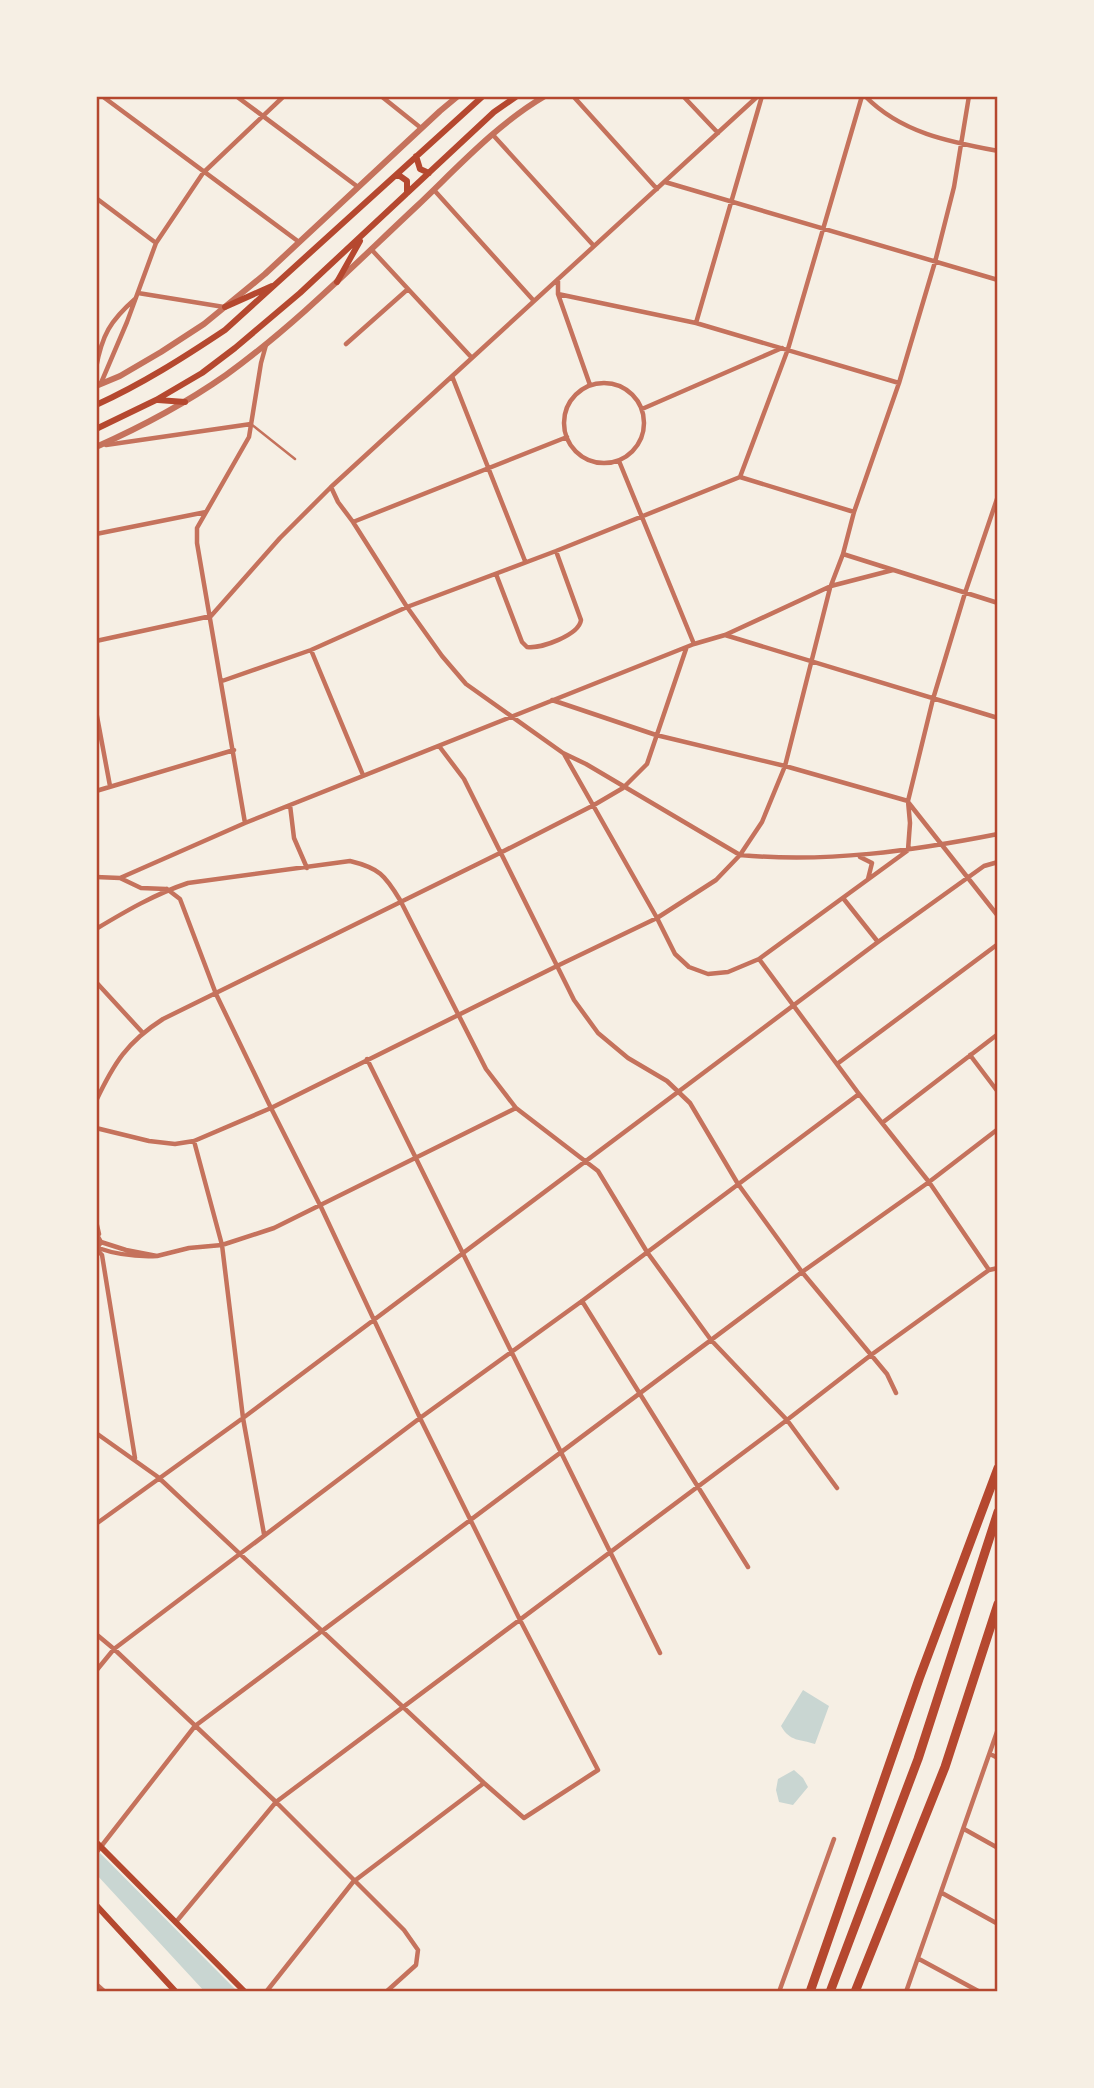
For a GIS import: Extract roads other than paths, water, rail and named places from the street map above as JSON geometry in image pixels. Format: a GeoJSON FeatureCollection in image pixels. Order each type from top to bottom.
{"type":"FeatureCollection","features":[{"type":"Feature","properties":{"kind":"highway"},"geometry":{"type":"LineString","coordinates":[[810,1992],[919,1679],[998,1468]]}},
{"type":"Feature","properties":{"kind":"highway"},"geometry":{"type":"LineString","coordinates":[[830,1992],[918,1759],[998,1512]]}},
{"type":"Feature","properties":{"kind":"highway"},"geometry":{"type":"LineString","coordinates":[[855,1992],[945,1767],[998,1604]]}},
{"type":"Feature","properties":{"kind":"highway"},"geometry":{"type":"LineString","coordinates":[[982,1656],[998,1629]]}},
{"type":"Feature","properties":{"kind":"main road"},"geometry":{"type":"LineString","coordinates":[[96,405],[133,388],[180,361],[225,330],[484,96]]}},
{"type":"Feature","properties":{"kind":"main road"},"geometry":{"type":"LineString","coordinates":[[96,429],[156,400],[202,373],[235,348],[365,234],[494,112],[517,96]]}},
{"type":"Feature","properties":{"kind":"main road"},"geometry":{"type":"LineString","coordinates":[[416,156],[420,169],[429,173]]}},
{"type":"Feature","properties":{"kind":"main road"},"geometry":{"type":"LineString","coordinates":[[394,176],[400,176],[407,181],[407,192]]}},
{"type":"Feature","properties":{"kind":"main road"},"geometry":{"type":"LineString","coordinates":[[337,282],[365,234]]}},
{"type":"Feature","properties":{"kind":"main road"},"geometry":{"type":"LineString","coordinates":[[225,307],[280,282]]}},
{"type":"Feature","properties":{"kind":"main road"},"geometry":{"type":"LineString","coordinates":[[156,400],[185,402]]}},
{"type":"Feature","properties":{"kind":"main road"},"geometry":{"type":"LineString","coordinates":[[98,1847],[245,1992]]}},
{"type":"Feature","properties":{"kind":"main road"},"geometry":{"type":"LineString","coordinates":[[96,1905],[176,1992]]}},
{"type":"Feature","properties":{"kind":"street"},"geometry":{"type":"LineString","coordinates":[[102,96],[299,242]]}},
{"type":"Feature","properties":{"kind":"street"},"geometry":{"type":"LineString","coordinates":[[236,96],[358,187]]}},
{"type":"Feature","properties":{"kind":"street"},"geometry":{"type":"LineString","coordinates":[[99,384],[137,296],[156,243],[203,173],[284,96]]}},
{"type":"Feature","properties":{"kind":"street"},"geometry":{"type":"LineString","coordinates":[[381,96],[421,128]]}},
{"type":"Feature","properties":{"kind":"street"},"geometry":{"type":"LineString","coordinates":[[99,384],[120,376],[204,324],[299,242],[458,96]]}},
{"type":"Feature","properties":{"kind":"street"},"geometry":{"type":"LineString","coordinates":[[97,446],[185,402],[267,344],[493,135],[545,96]]}},
{"type":"Feature","properties":{"kind":"street"},"geometry":{"type":"LineString","coordinates":[[573,96],[657,189]]}},
{"type":"Feature","properties":{"kind":"street"},"geometry":{"type":"LineString","coordinates":[[683,96],[718,133]]}},
{"type":"Feature","properties":{"kind":"street"},"geometry":{"type":"LineString","coordinates":[[96,641],[211,616],[331,487],[760,96]]}},
{"type":"Feature","properties":{"kind":"street"},"geometry":{"type":"LineString","coordinates":[[696,323],[760,96]]}},
{"type":"Feature","properties":{"kind":"street"},"geometry":{"type":"LineString","coordinates":[[740,477],[788,349],[864,96],[899,122],[924,135],[998,151]]}},
{"type":"Feature","properties":{"kind":"street"},"geometry":{"type":"LineString","coordinates":[[96,1128],[149,1141],[194,1141],[271,1108],[657,918],[716,880],[740,855],[762,822],[785,766],[831,586],[899,383],[935,262],[954,187],[969,96]]}},
{"type":"Feature","properties":{"kind":"street"},"geometry":{"type":"LineString","coordinates":[[493,135],[594,246]]}},
{"type":"Feature","properties":{"kind":"street"},"geometry":{"type":"LineString","coordinates":[[665,182],[998,280]]}},
{"type":"Feature","properties":{"kind":"street"},"geometry":{"type":"LineString","coordinates":[[434,190],[534,301]]}},
{"type":"Feature","properties":{"kind":"street"},"geometry":{"type":"LineString","coordinates":[[96,198],[156,243]]}},
{"type":"Feature","properties":{"kind":"street"},"geometry":{"type":"LineString","coordinates":[[370,249],[472,358]]}},
{"type":"Feature","properties":{"kind":"street"},"geometry":{"type":"LineString","coordinates":[[558,278],[558,294],[590,385]]}},
{"type":"Feature","properties":{"kind":"street"},"geometry":{"type":"LineString","coordinates":[[346,344],[408,289]]}},
{"type":"Feature","properties":{"kind":"street"},"geometry":{"type":"LineString","coordinates":[[558,294],[696,323],[899,383]]}},
{"type":"Feature","properties":{"kind":"street"},"geometry":{"type":"LineString","coordinates":[[137,296],[225,307]]}},
{"type":"Feature","properties":{"kind":"street"},"geometry":{"type":"LineString","coordinates":[[96,368],[102,341],[115,317],[137,296]]}},
{"type":"Feature","properties":{"kind":"street"},"geometry":{"type":"LineString","coordinates":[[245,822],[197,543],[197,528],[249,437],[261,363],[267,344]]}},
{"type":"Feature","properties":{"kind":"street"},"geometry":{"type":"LineString","coordinates":[[642,409],[782,348]]}},
{"type":"Feature","properties":{"kind":"street"},"geometry":{"type":"LineString","coordinates":[[452,376],[525,561]]}},
{"type":"Feature","properties":{"kind":"street"},"geometry":{"type":"LineString","coordinates":[[615,384],[626,389],[636,398],[642,409],[645,421],[638,446],[618,461],[606,464],[582,457],[566,437],[565,412],[570,401],[579,391],[590,385],[615,384]]}},
{"type":"Feature","properties":{"kind":"street"},"geometry":{"type":"LineString","coordinates":[[97,446],[251,424]]}},
{"type":"Feature","properties":{"kind":"street"},"geometry":{"type":"LineString","coordinates":[[353,522],[566,437]]}},
{"type":"Feature","properties":{"kind":"street"},"geometry":{"type":"LineString","coordinates":[[618,461],[694,644]]}},
{"type":"Feature","properties":{"kind":"street"},"geometry":{"type":"LineString","coordinates":[[222,681],[311,650],[407,607],[740,477],[854,512]]}},
{"type":"Feature","properties":{"kind":"street"},"geometry":{"type":"LineString","coordinates":[[331,487],[338,502],[407,607],[466,684],[563,753],[740,855],[766,858],[859,856],[942,845],[998,834]]}},
{"type":"Feature","properties":{"kind":"street"},"geometry":{"type":"LineString","coordinates":[[563,753],[675,954],[689,967],[708,974],[728,972],[760,959],[908,850],[908,801],[933,699],[998,496]]}},
{"type":"Feature","properties":{"kind":"street"},"geometry":{"type":"LineString","coordinates":[[96,534],[207,512]]}},
{"type":"Feature","properties":{"kind":"street"},"geometry":{"type":"LineString","coordinates":[[496,574],[523,642],[527,647],[535,648],[575,632],[580,626],[581,620],[556,551]]}},
{"type":"Feature","properties":{"kind":"street"},"geometry":{"type":"LineString","coordinates":[[843,554],[998,603]]}},
{"type":"Feature","properties":{"kind":"street"},"geometry":{"type":"LineString","coordinates":[[96,877],[120,877],[245,822],[694,644],[725,635],[831,586],[893,570]]}},
{"type":"Feature","properties":{"kind":"street"},"geometry":{"type":"LineString","coordinates":[[725,635],[998,718]]}},
{"type":"Feature","properties":{"kind":"street"},"geometry":{"type":"LineString","coordinates":[[96,1101],[124,1050],[142,1032],[163,1019],[500,853],[623,788],[647,764],[686,648]]}},
{"type":"Feature","properties":{"kind":"street"},"geometry":{"type":"LineString","coordinates":[[311,650],[363,775]]}},
{"type":"Feature","properties":{"kind":"street"},"geometry":{"type":"LineString","coordinates":[[551,700],[656,735],[785,766],[908,801],[998,916]]}},
{"type":"Feature","properties":{"kind":"street"},"geometry":{"type":"LineString","coordinates":[[96,711],[110,787]]}},
{"type":"Feature","properties":{"kind":"street"},"geometry":{"type":"LineString","coordinates":[[439,746],[464,779],[574,1000],[598,1033],[628,1058],[667,1081],[690,1103],[738,1184],[802,1272],[887,1374],[896,1394]]}},
{"type":"Feature","properties":{"kind":"street"},"geometry":{"type":"LineString","coordinates":[[96,791],[234,750]]}},
{"type":"Feature","properties":{"kind":"street"},"geometry":{"type":"LineString","coordinates":[[577,774],[586,764]]}},
{"type":"Feature","properties":{"kind":"street"},"geometry":{"type":"LineString","coordinates":[[289,805],[293,838],[307,869]]}},
{"type":"Feature","properties":{"kind":"street"},"geometry":{"type":"LineString","coordinates":[[859,856],[872,863],[868,880]]}},
{"type":"Feature","properties":{"kind":"street"},"geometry":{"type":"LineString","coordinates":[[96,929],[167,889],[188,883],[307,869],[349,861],[372,866],[387,878],[400,900],[486,1069],[516,1108],[598,1171],[647,1252],[711,1340],[788,1420],[837,1488]]}},
{"type":"Feature","properties":{"kind":"street"},"geometry":{"type":"LineString","coordinates":[[96,1524],[243,1418],[878,942],[984,866],[998,862]]}},
{"type":"Feature","properties":{"kind":"street"},"geometry":{"type":"LineString","coordinates":[[96,1433],[158,1477],[524,1818],[598,1770],[420,1418],[321,1207],[216,994],[180,899],[167,889],[141,888],[120,877]]}},
{"type":"Feature","properties":{"kind":"street"},"geometry":{"type":"LineString","coordinates":[[843,898],[878,942]]}},
{"type":"Feature","properties":{"kind":"street"},"geometry":{"type":"LineString","coordinates":[[837,1064],[998,944]]}},
{"type":"Feature","properties":{"kind":"street"},"geometry":{"type":"LineString","coordinates":[[760,959],[859,1094],[929,1182],[989,1270]]}},
{"type":"Feature","properties":{"kind":"street"},"geometry":{"type":"LineString","coordinates":[[96,982],[142,1032]]}},
{"type":"Feature","properties":{"kind":"street"},"geometry":{"type":"LineString","coordinates":[[882,1123],[998,1034]]}},
{"type":"Feature","properties":{"kind":"street"},"geometry":{"type":"LineString","coordinates":[[970,1055],[998,1092]]}},
{"type":"Feature","properties":{"kind":"street"},"geometry":{"type":"LineString","coordinates":[[368,1059],[660,1653]]}},
{"type":"Feature","properties":{"kind":"street"},"geometry":{"type":"LineString","coordinates":[[96,1671],[114,1649],[264,1534],[859,1094]]}},
{"type":"Feature","properties":{"kind":"street"},"geometry":{"type":"LineString","coordinates":[[97,1249],[115,1254],[157,1256],[189,1248],[222,1245],[274,1228],[516,1108]]}},
{"type":"Feature","properties":{"kind":"street"},"geometry":{"type":"LineString","coordinates":[[98,1847],[195,1726],[639,1393],[998,1129]]}},
{"type":"Feature","properties":{"kind":"street"},"geometry":{"type":"LineString","coordinates":[[194,1141],[222,1245],[243,1418],[264,1534]]}},
{"type":"Feature","properties":{"kind":"street"},"geometry":{"type":"LineString","coordinates":[[96,1222],[101,1240],[97,1249]]}},
{"type":"Feature","properties":{"kind":"street"},"geometry":{"type":"LineString","coordinates":[[96,1233],[101,1240],[157,1256]]}},
{"type":"Feature","properties":{"kind":"street"},"geometry":{"type":"LineString","coordinates":[[97,1249],[102,1255],[135,1459]]}},
{"type":"Feature","properties":{"kind":"street"},"geometry":{"type":"LineString","coordinates":[[176,1922],[276,1802],[788,1420],[871,1355],[989,1270],[998,1268]]}},
{"type":"Feature","properties":{"kind":"street"},"geometry":{"type":"LineString","coordinates":[[582,1301],[748,1567]]}},
{"type":"Feature","properties":{"kind":"street"},"geometry":{"type":"LineString","coordinates":[[96,1634],[276,1802],[353,1882],[404,1930],[418,1950],[416,1965],[386,1992]]}},
{"type":"Feature","properties":{"kind":"street"},"geometry":{"type":"LineString","coordinates":[[906,1992],[998,1729]]}},
{"type":"Feature","properties":{"kind":"street"},"geometry":{"type":"LineString","coordinates":[[989,1754],[998,1758]]}},
{"type":"Feature","properties":{"kind":"street"},"geometry":{"type":"LineString","coordinates":[[266,1992],[353,1882],[484,1783]]}},
{"type":"Feature","properties":{"kind":"street"},"geometry":{"type":"LineString","coordinates":[[964,1829],[998,1848]]}},
{"type":"Feature","properties":{"kind":"street"},"geometry":{"type":"LineString","coordinates":[[779,1992],[834,1839]]}},
{"type":"Feature","properties":{"kind":"street"},"geometry":{"type":"LineString","coordinates":[[942,1893],[998,1924]]}},
{"type":"Feature","properties":{"kind":"street"},"geometry":{"type":"LineString","coordinates":[[919,1959],[980,1992]]}},
{"type":"Feature","properties":{"kind":"street"},"geometry":{"type":"LineString","coordinates":[[96,1984],[105,1992]]}},
{"type":"Feature","properties":{"kind":"lane"},"geometry":{"type":"LineString","coordinates":[[251,424],[295,459]]}}]}
